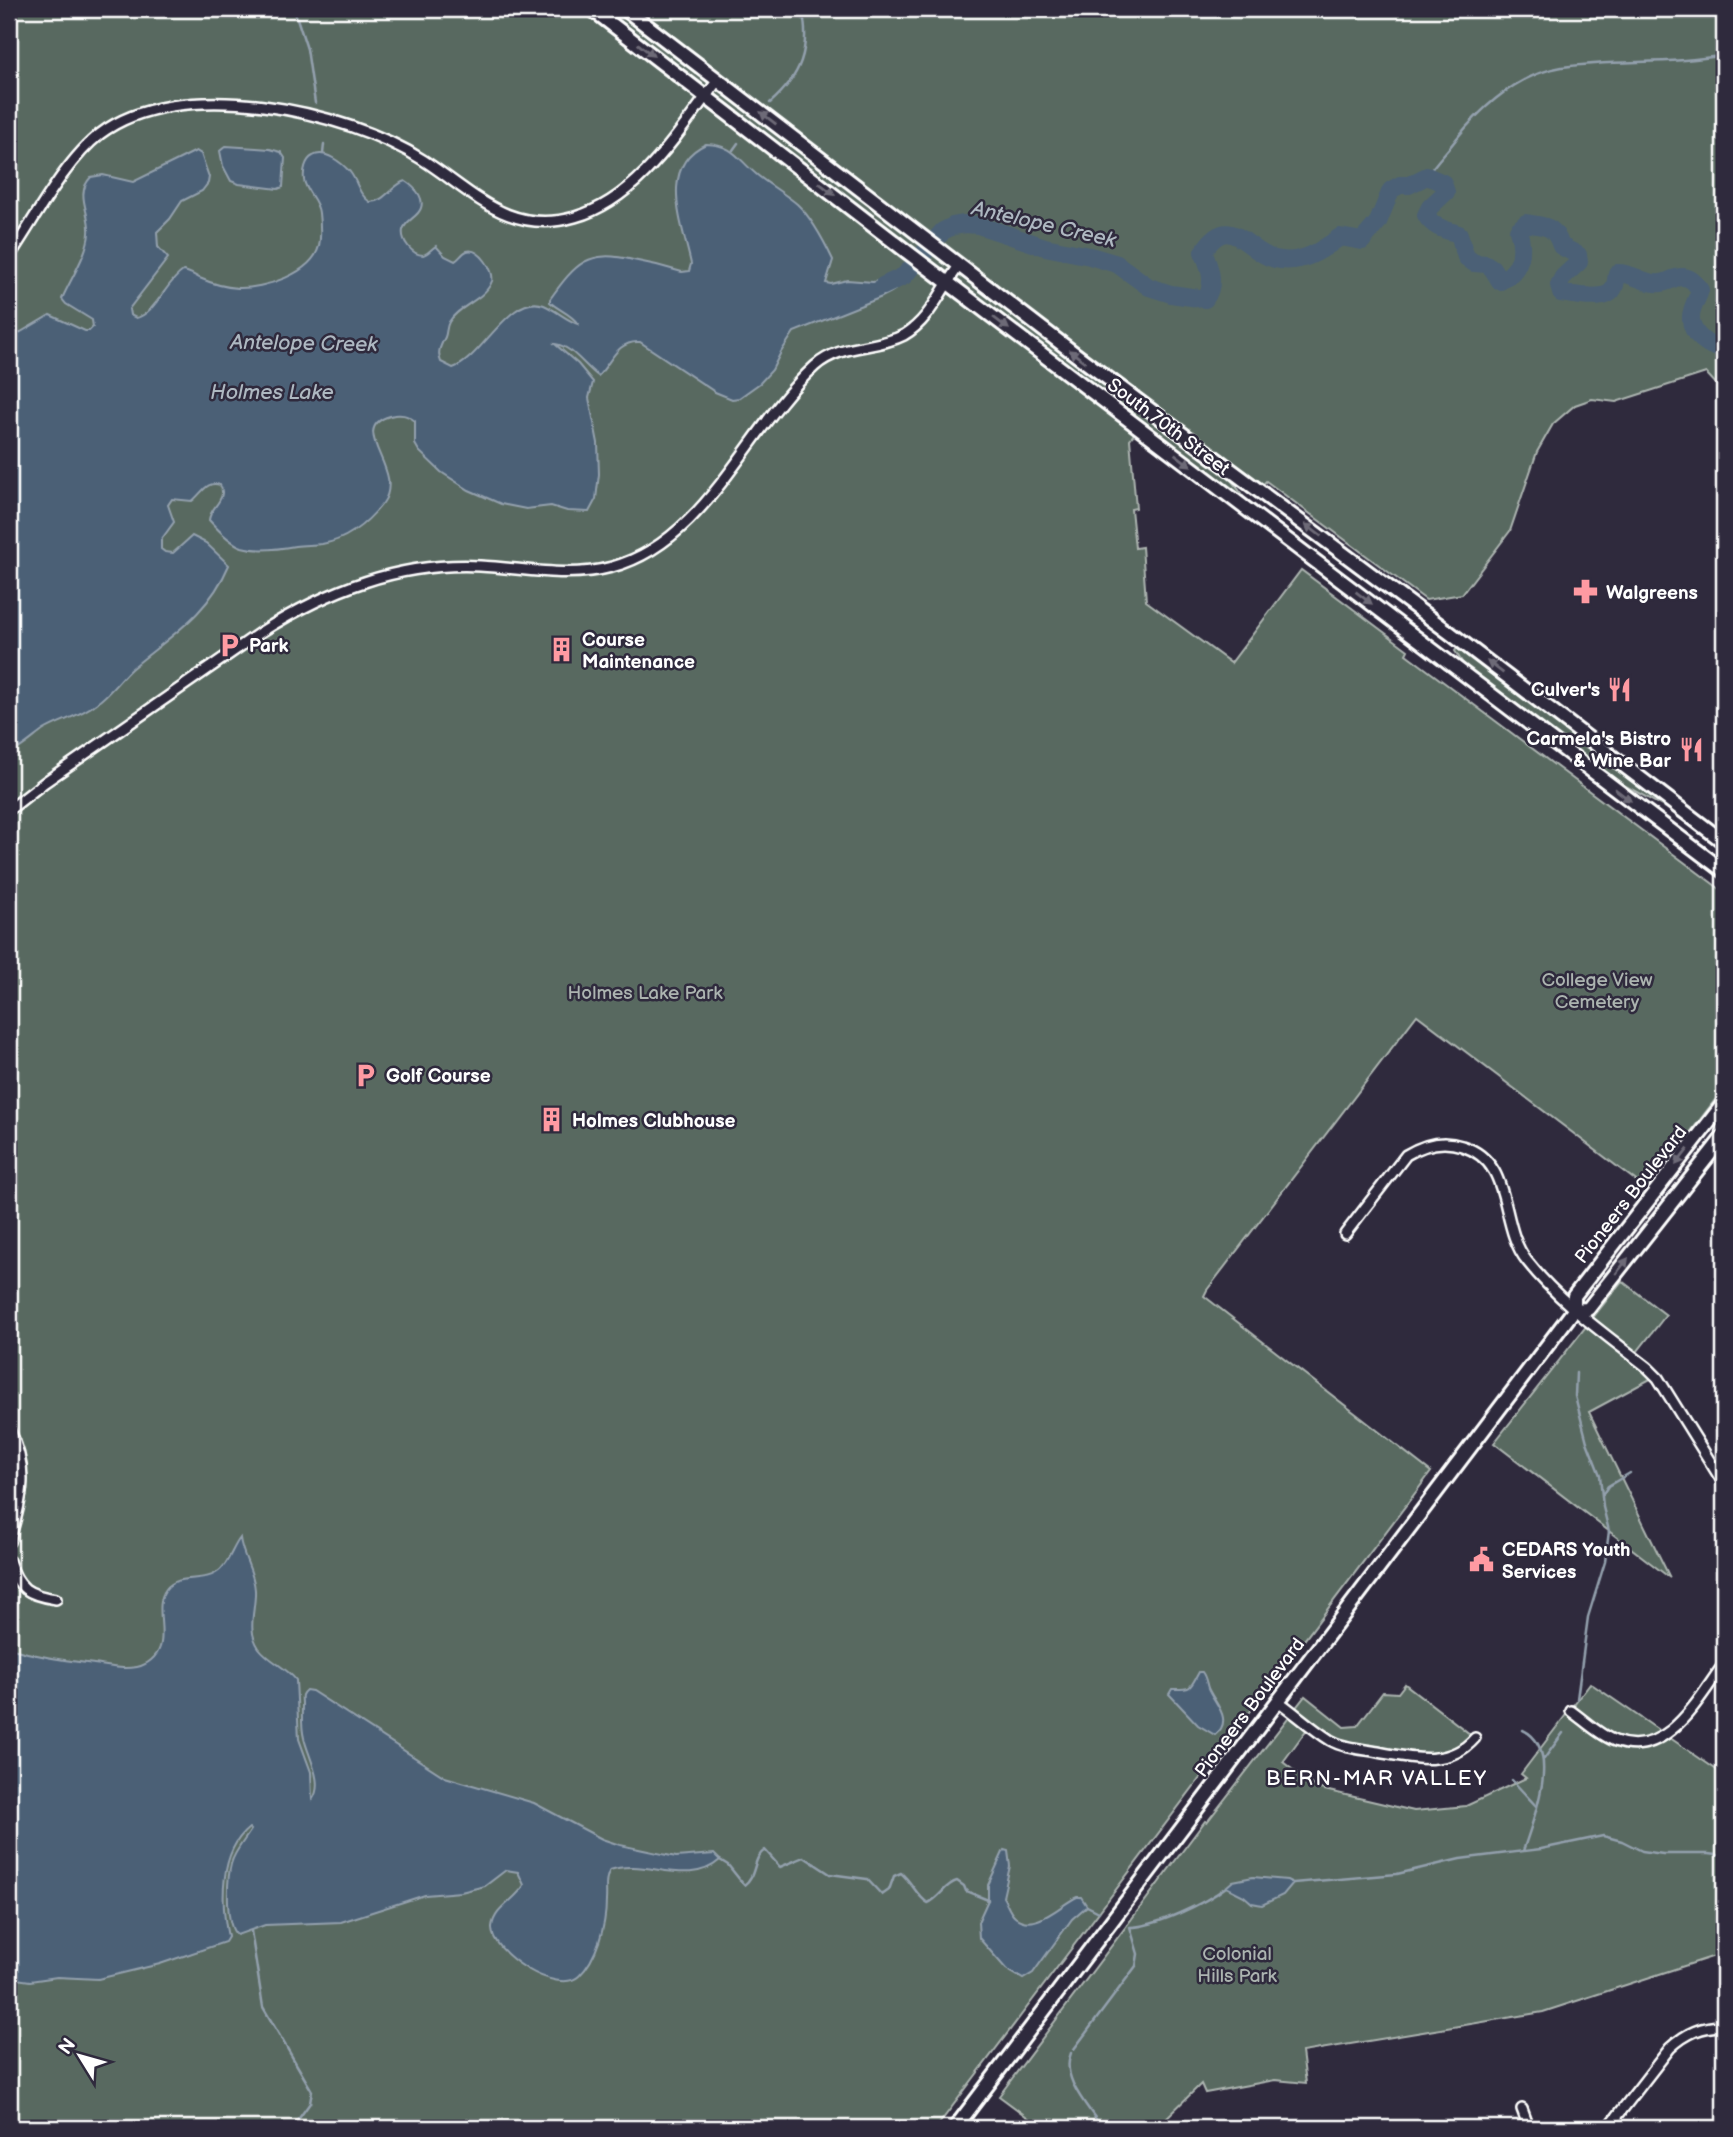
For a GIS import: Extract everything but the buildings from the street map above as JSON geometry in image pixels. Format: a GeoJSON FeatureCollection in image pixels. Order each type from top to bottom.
{"type":"FeatureCollection","features":[{"type":"Feature","properties":{"kind":"main road","name":"South 70th Street"},"geometry":{"type":"LineString","coordinates":[[592,9],[932,271],[1724,872]]}},
{"type":"Feature","properties":{"kind":"main road","name":"South 70th Street"},"geometry":{"type":"LineString","coordinates":[[625,9],[1079,357],[1450,633],[1724,842]]}},
{"type":"Feature","properties":{"kind":"main road","name":"Pioneers Boulevard"},"geometry":{"type":"LineString","coordinates":[[955,2128],[1574,1310],[1574,1296],[1724,1103]]}},
{"type":"Feature","properties":{"kind":"main road","name":"Pioneers Boulevard"},"geometry":{"type":"LineString","coordinates":[[1574,1310],[1588,1309],[1724,1136]]}},
{"type":"Feature","properties":{"kind":"street"},"geometry":{"type":"LineString","coordinates":[[9,257],[68,167],[88,144],[109,127],[130,117],[156,110],[223,103],[259,105],[321,116],[356,127],[413,153],[476,199],[505,214],[523,219],[553,221],[598,209],[631,186],[651,165],[718,80]]}},
{"type":"Feature","properties":{"kind":"street"},"geometry":{"type":"LineString","coordinates":[[9,810],[261,632],[335,591],[379,577],[419,569],[477,566],[572,573],[610,568],[641,557],[685,524],[817,364],[838,352],[904,335],[919,323],[939,299],[959,266]]}},
{"type":"Feature","properties":{"kind":"street"},"geometry":{"type":"LineString","coordinates":[[939,299],[964,295]]}},
{"type":"Feature","properties":{"kind":"street"},"geometry":{"type":"LineString","coordinates":[[1345,1234],[1406,1155],[1429,1144],[1453,1143],[1484,1158],[1499,1178],[1514,1238],[1521,1252],[1574,1310],[1658,1378],[1724,1484]]}},
{"type":"Feature","properties":{"kind":"street"},"geometry":{"type":"LineString","coordinates":[[9,1429],[19,1455],[23,1482],[20,1510],[9,1542]]}},
{"type":"Feature","properties":{"kind":"street"},"geometry":{"type":"LineString","coordinates":[[9,1562],[25,1590],[36,1596],[56,1599]]}},
{"type":"Feature","properties":{"kind":"street"},"geometry":{"type":"LineString","coordinates":[[1571,1711],[1616,1742],[1647,1744],[1667,1735],[1678,1725],[1723,1669]]}},
{"type":"Feature","properties":{"kind":"street"},"geometry":{"type":"LineString","coordinates":[[1278,1701],[1331,1740],[1350,1747],[1419,1760],[1455,1754],[1475,1738]]}},
{"type":"Feature","properties":{"kind":"street"},"geometry":{"type":"LineString","coordinates":[[1608,2128],[1679,2039],[1700,2028],[1724,2026]]}},
{"type":"Feature","properties":{"kind":"street"},"geometry":{"type":"LineString","coordinates":[[1522,2109],[1529,2128]]}},
{"type":"Feature","properties":{"kind":"green space","name":"Holmes Lake Park"},"geometry":{"type":"Polygon","coordinates":[[[9,9],[1724,9],[1724,389],[1706,373],[1616,402],[1592,399],[1575,405],[1553,424],[1537,452],[1510,531],[1462,594],[1426,600],[1266,481],[1259,489],[1152,412],[1148,418],[1214,464],[1244,498],[1142,424],[1130,439],[1136,508],[1131,509],[1135,548],[1142,547],[1146,601],[1231,663],[1301,570],[1408,650],[1406,654],[1724,892],[1724,1088],[1647,1189],[1417,1015],[1207,1290],[1204,1296],[1431,1472],[936,2128],[9,2128],[9,9]]]}},
{"type":"Feature","properties":{"kind":"green space"},"geometry":{"type":"Polygon","coordinates":[[[1457,648],[1665,805],[1664,807],[1611,778],[1467,670],[1455,651],[1457,648]]]}},
{"type":"Feature","properties":{"kind":"green space"},"geometry":{"type":"Polygon","coordinates":[[[1622,1281],[1666,1315],[1634,1356],[1656,1376],[1589,1412],[1670,1578],[1494,1443],[1622,1281]]]}},
{"type":"Feature","properties":{"kind":"green space","name":"Colonial Hills Park"},"geometry":{"type":"Polygon","coordinates":[[[1590,1683],[1724,1775],[1724,1953],[1543,2012],[1302,2052],[1306,2083],[1275,2080],[1205,2093],[1201,2084],[1156,2128],[1042,2128],[999,2096],[1205,1821],[1207,1822],[1305,1696],[1344,1727],[1357,1726],[1383,1692],[1398,1693],[1405,1684],[1475,1738],[1446,1757],[1350,1747],[1310,1725],[1283,1762],[1316,1788],[1414,1811],[1466,1806],[1526,1778],[1521,1774],[1590,1683]]]}},
{"type":"Feature","properties":{"kind":"water","name":"Holmes Lake"},"geometry":{"type":"Polygon","coordinates":[[[706,144],[729,150],[802,210],[817,230],[833,260],[826,283],[847,280],[873,282],[898,275],[904,276],[901,284],[882,297],[794,332],[772,370],[760,383],[739,398],[732,399],[715,392],[640,342],[632,342],[620,348],[598,376],[572,352],[555,344],[578,364],[593,382],[589,398],[598,443],[599,474],[596,499],[589,512],[567,511],[551,506],[526,509],[501,504],[469,490],[441,472],[419,451],[415,444],[415,421],[401,415],[390,416],[378,422],[373,430],[374,441],[388,477],[388,490],[383,503],[371,517],[340,539],[322,544],[269,550],[242,547],[220,532],[209,520],[222,495],[220,485],[211,484],[192,501],[172,499],[168,505],[174,522],[161,540],[161,549],[173,553],[192,536],[206,543],[229,565],[210,598],[187,623],[131,669],[102,699],[44,730],[22,747],[9,753],[9,339],[50,315],[85,331],[93,327],[92,320],[62,299],[88,241],[89,225],[83,197],[91,177],[103,175],[133,182],[196,151],[201,154],[209,177],[202,191],[182,201],[157,232],[158,247],[168,258],[129,309],[130,315],[136,318],[149,311],[183,271],[220,285],[248,288],[273,283],[307,265],[315,256],[320,238],[318,208],[304,180],[305,166],[313,156],[323,154],[343,165],[370,202],[380,199],[405,181],[417,191],[422,204],[403,230],[411,250],[423,255],[436,246],[445,256],[455,261],[465,252],[472,251],[481,256],[491,272],[492,281],[489,288],[453,316],[448,324],[439,355],[441,362],[453,368],[475,353],[508,317],[520,308],[532,304],[544,305],[578,324],[550,302],[550,299],[568,276],[584,262],[605,256],[618,257],[682,272],[689,271],[691,264],[679,215],[678,182],[682,167],[691,154],[706,144]]]}},
{"type":"Feature","properties":{"kind":"water"},"geometry":{"type":"Polygon","coordinates":[[[226,146],[281,152],[285,158],[283,187],[278,189],[231,181],[223,166],[220,151],[226,146]]]}},
{"type":"Feature","properties":{"kind":"water"},"geometry":{"type":"Polygon","coordinates":[[[240,1538],[254,1583],[252,1627],[255,1641],[263,1653],[296,1680],[299,1739],[311,1772],[312,1800],[316,1793],[316,1778],[302,1725],[302,1696],[306,1690],[312,1691],[445,1777],[534,1803],[602,1839],[620,1845],[676,1857],[714,1854],[720,1860],[695,1872],[638,1867],[610,1870],[606,1881],[606,1910],[599,1941],[585,1969],[569,1981],[542,1976],[527,1969],[513,1959],[494,1937],[494,1920],[524,1885],[518,1872],[506,1870],[485,1886],[461,1892],[425,1895],[341,1922],[265,1925],[237,1935],[230,1922],[229,1913],[230,1871],[232,1860],[251,1830],[249,1828],[239,1838],[227,1864],[224,1909],[228,1937],[225,1942],[160,1964],[98,1979],[57,1977],[30,1981],[9,1978],[9,1648],[51,1658],[115,1667],[131,1668],[144,1664],[159,1651],[162,1633],[160,1610],[166,1589],[177,1581],[216,1573],[224,1566],[240,1538]]]}},
{"type":"Feature","properties":{"kind":"water"},"geometry":{"type":"Polygon","coordinates":[[[1199,1672],[1202,1672],[1223,1718],[1223,1724],[1215,1735],[1198,1725],[1169,1694],[1172,1689],[1189,1687],[1199,1672]]]}},
{"type":"Feature","properties":{"kind":"water"},"geometry":{"type":"Polygon","coordinates":[[[1004,1850],[1008,1851],[1010,1866],[1003,1897],[1015,1917],[1031,1922],[1039,1920],[1077,1897],[1081,1897],[1087,1906],[1072,1919],[1033,1973],[1023,1979],[1006,1969],[979,1938],[978,1922],[988,1900],[988,1885],[1004,1850]]]}},
{"type":"Feature","properties":{"kind":"water"},"geometry":{"type":"Polygon","coordinates":[[[1253,1877],[1293,1883],[1283,1895],[1262,1905],[1252,1903],[1226,1887],[1233,1881],[1253,1877]]]}},
{"type":"Feature","properties":{"kind":"waterway"},"geometry":{"type":"LineString","coordinates":[[294,9],[307,49],[315,103]]}},
{"type":"Feature","properties":{"kind":"waterway"},"geometry":{"type":"LineString","coordinates":[[770,103],[789,83],[801,61],[805,37],[802,9]]}},
{"type":"Feature","properties":{"kind":"waterway"},"geometry":{"type":"LineString","coordinates":[[1427,176],[1479,114],[1504,93],[1531,76],[1562,67],[1724,55]]}},
{"type":"Feature","properties":{"kind":"waterway"},"geometry":{"type":"LineString","coordinates":[[733,150],[738,143]]}},
{"type":"Feature","properties":{"kind":"waterway"},"geometry":{"type":"LineString","coordinates":[[323,154],[324,144]]}},
{"type":"Feature","properties":{"kind":"waterway","name":"Antelope Creek"},"geometry":{"type":"LineString","coordinates":[[883,286],[904,276],[943,231],[965,224],[978,225],[1045,247],[1117,264],[1149,287],[1171,294],[1205,299],[1211,281],[1203,252],[1222,234],[1230,233],[1275,259],[1302,258],[1318,252],[1340,237],[1362,241],[1378,222],[1391,190],[1427,176],[1443,183],[1446,192],[1430,207],[1426,215],[1440,228],[1459,234],[1466,257],[1474,263],[1486,264],[1492,268],[1500,281],[1513,272],[1520,260],[1518,230],[1526,223],[1544,226],[1556,234],[1561,246],[1578,255],[1579,262],[1563,277],[1559,285],[1561,293],[1603,296],[1613,290],[1617,273],[1655,283],[1677,277],[1686,278],[1693,281],[1700,290],[1691,314],[1694,329],[1707,343],[1724,349]]}},
{"type":"Feature","properties":{"kind":"waterway"},"geometry":{"type":"LineString","coordinates":[[1576,1373],[1575,1396],[1587,1442],[1600,1475],[1603,1507],[1609,1531],[1605,1562],[1588,1617],[1577,1699]]}},
{"type":"Feature","properties":{"kind":"waterway"},"geometry":{"type":"LineString","coordinates":[[1603,1494],[1608,1486],[1630,1473]]}},
{"type":"Feature","properties":{"kind":"waterway"},"geometry":{"type":"LineString","coordinates":[[1523,1730],[1535,1739],[1543,1768],[1538,1804],[1523,1851]]}},
{"type":"Feature","properties":{"kind":"waterway"},"geometry":{"type":"LineString","coordinates":[[1544,1759],[1563,1733]]}},
{"type":"Feature","properties":{"kind":"waterway"},"geometry":{"type":"LineString","coordinates":[[1512,1780],[1537,1807]]}},
{"type":"Feature","properties":{"kind":"waterway"},"geometry":{"type":"LineString","coordinates":[[1293,1883],[1397,1874],[1460,1859],[1541,1849],[1603,1836],[1622,1841],[1642,1851],[1724,1856]]}},
{"type":"Feature","properties":{"kind":"waterway"},"geometry":{"type":"LineString","coordinates":[[720,1860],[728,1865],[744,1885],[765,1850],[780,1867],[804,1857],[830,1874],[867,1879],[882,1895],[889,1890],[894,1876],[901,1873],[928,1903],[957,1881],[966,1891],[988,1900]]}},
{"type":"Feature","properties":{"kind":"waterway"},"geometry":{"type":"LineString","coordinates":[[1074,2049],[1136,1966],[1138,1954],[1130,1927],[1153,1923],[1180,1913],[1226,1887]]}},
{"type":"Feature","properties":{"kind":"waterway"},"geometry":{"type":"LineString","coordinates":[[1087,1906],[1099,1912]]}},
{"type":"Feature","properties":{"kind":"waterway"},"geometry":{"type":"LineString","coordinates":[[251,1931],[263,2007],[312,2091],[310,2103],[292,2128]]}},
{"type":"Feature","properties":{"kind":"waterway"},"geometry":{"type":"LineString","coordinates":[[1071,2053],[1069,2073],[1073,2083],[1102,2128]]}},
{"type":"Feature","properties":{"kind":"place","name":"Walgreens"},"geometry":{"type":"Point","coordinates":[1586,592]}},
{"type":"Feature","properties":{"kind":"place","name":"Park"},"geometry":{"type":"Point","coordinates":[229,645]}},
{"type":"Feature","properties":{"kind":"place","name":"Course Maintenance"},"geometry":{"type":"Point","coordinates":[562,650]}},
{"type":"Feature","properties":{"kind":"place","name":"Culver's"},"geometry":{"type":"Point","coordinates":[1620,689]}},
{"type":"Feature","properties":{"kind":"place","name":"Carmela's Bistro & Wine Bar"},"geometry":{"type":"Point","coordinates":[1691,749]}},
{"type":"Feature","properties":{"kind":"place","name":"Golf Course"},"geometry":{"type":"Point","coordinates":[366,1075]}},
{"type":"Feature","properties":{"kind":"place","name":"Holmes Clubhouse"},"geometry":{"type":"Point","coordinates":[552,1120]}},
{"type":"Feature","properties":{"kind":"place","name":"CEDARS Youth Services"},"geometry":{"type":"Point","coordinates":[1482,1560]}},
{"type":"Feature","properties":{"kind":"district","name":"BERN-MAR VALLEY"},"geometry":{"type":"Point","coordinates":[1377,1778]}},
{"type":"Feature","properties":{"kind":"park label","name":"College View Cemetery"},"geometry":{"type":"Point","coordinates":[1597,990]}}]}
